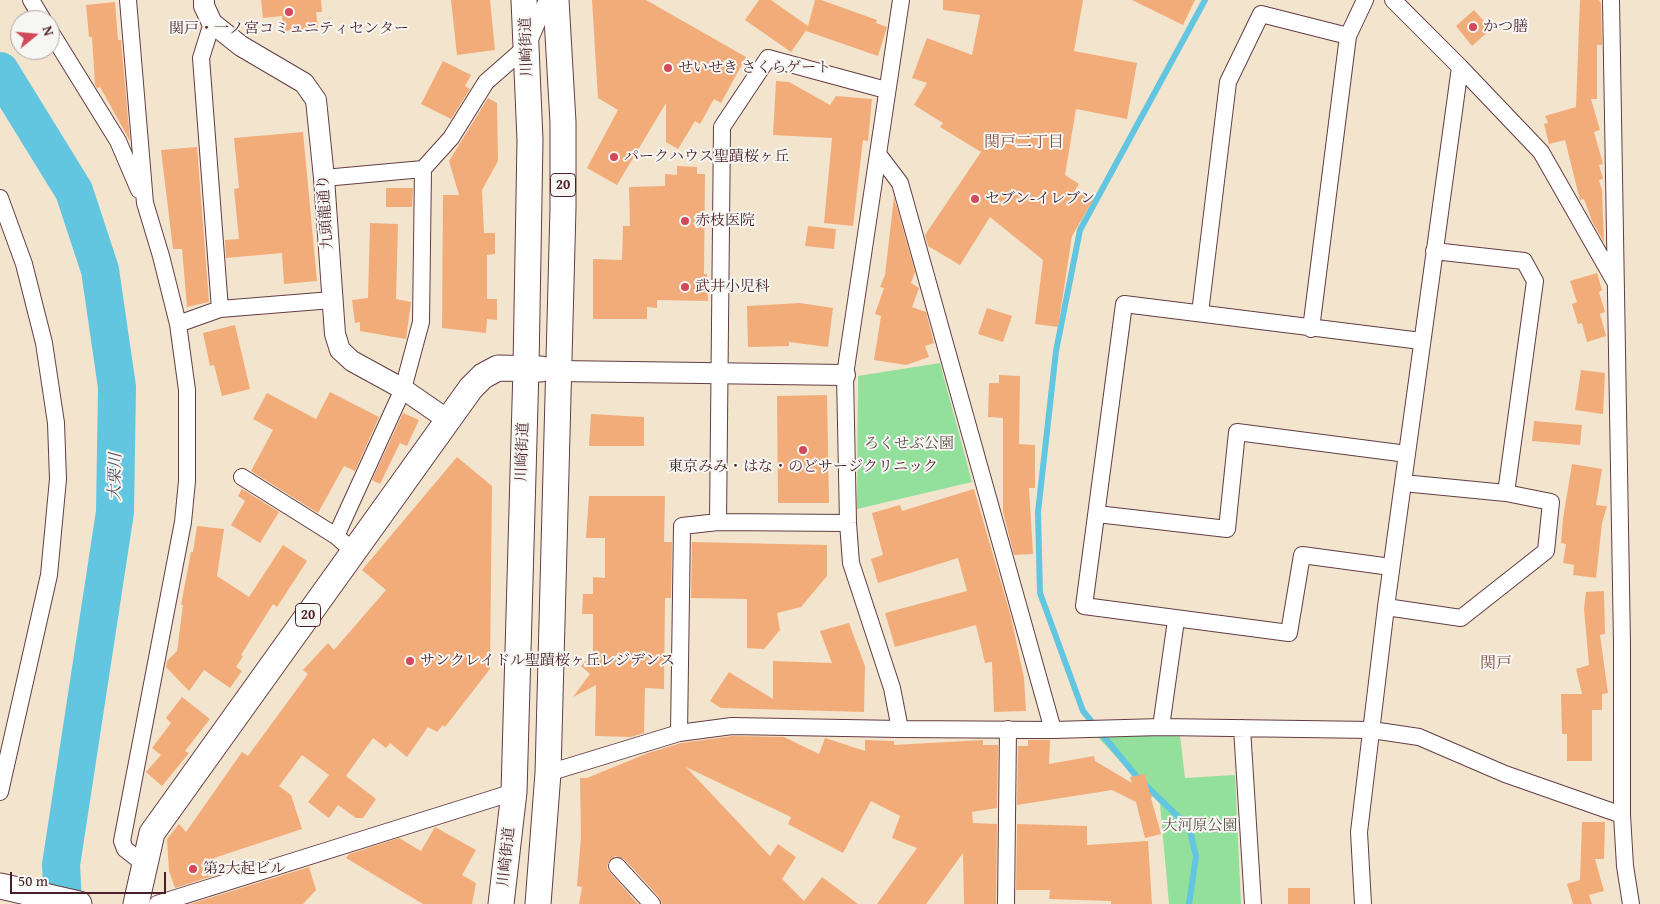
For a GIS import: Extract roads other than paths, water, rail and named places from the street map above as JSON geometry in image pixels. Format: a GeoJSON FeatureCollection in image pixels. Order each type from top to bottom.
{"type":"FeatureCollection","features":[{"type":"Feature","properties":{"kind":"main road","name":"川崎街道"},"geometry":{"type":"LineString","coordinates":[[501,904],[514,792],[526,368],[530,150],[524,0]]}},
{"type":"Feature","properties":{"kind":"main road","name":"20"},"geometry":{"type":"LineString","coordinates":[[538,904],[548,773],[559,371],[563,122],[556,0]]}},
{"type":"Feature","properties":{"kind":"main road","name":"20"},"geometry":{"type":"LineString","coordinates":[[136,904],[152,833],[344,544],[448,420],[471,388],[483,376],[498,368],[559,371]]}},
{"type":"Feature","properties":{"kind":"main road"},"geometry":{"type":"LineString","coordinates":[[0,886],[79,904]]}},
{"type":"Feature","properties":{"kind":"street"},"geometry":{"type":"LineString","coordinates":[[128,0],[144,203]]}},
{"type":"Feature","properties":{"kind":"street"},"geometry":{"type":"LineString","coordinates":[[204,0],[212,23],[201,58],[220,309]]}},
{"type":"Feature","properties":{"kind":"street"},"geometry":{"type":"LineString","coordinates":[[242,477],[344,544],[403,389],[422,322],[423,169],[451,138],[486,82],[527,46],[547,0]]}},
{"type":"Feature","properties":{"kind":"street"},"geometry":{"type":"LineString","coordinates":[[900,729],[892,688],[851,563],[848,523],[845,375],[886,90],[901,0]]}},
{"type":"Feature","properties":{"kind":"street"},"geometry":{"type":"LineString","coordinates":[[1311,329],[1348,36],[1365,0]]}},
{"type":"Feature","properties":{"kind":"street"},"geometry":{"type":"LineString","coordinates":[[1392,0],[1460,67],[1541,152],[1616,284]]}},
{"type":"Feature","properties":{"kind":"street"},"geometry":{"type":"LineString","coordinates":[[1611,0],[1622,815],[1625,866],[1631,904]]}},
{"type":"Feature","properties":{"kind":"street"},"geometry":{"type":"LineString","coordinates":[[1200,313],[1228,82],[1261,14],[1348,36]]}},
{"type":"Feature","properties":{"kind":"street","name":"九頭龍通り"},"geometry":{"type":"LineString","coordinates":[[212,23],[241,46],[304,83],[311,91],[318,108],[335,334],[340,350],[352,361],[403,389],[448,420]]}},
{"type":"Feature","properties":{"kind":"street"},"geometry":{"type":"LineString","coordinates":[[60,47],[118,141],[144,203],[161,256],[178,324],[187,390],[187,482],[183,522],[122,842],[125,849],[144,864]]}},
{"type":"Feature","properties":{"kind":"street"},"geometry":{"type":"LineString","coordinates":[[718,522],[722,127],[768,58],[886,90]]}},
{"type":"Feature","properties":{"kind":"street"},"geometry":{"type":"LineString","coordinates":[[1363,904],[1359,832],[1391,567],[1460,67]]}},
{"type":"Feature","properties":{"kind":"street"},"geometry":{"type":"LineString","coordinates":[[878,154],[900,183],[1053,730]]}},
{"type":"Feature","properties":{"kind":"street"},"geometry":{"type":"LineString","coordinates":[[324,178],[423,169]]}},
{"type":"Feature","properties":{"kind":"street"},"geometry":{"type":"LineString","coordinates":[[0,198],[24,264],[44,343],[56,423],[58,479],[49,575],[0,792]]}},
{"type":"Feature","properties":{"kind":"street"},"geometry":{"type":"LineString","coordinates":[[1434,251],[1524,261],[1535,281],[1506,493]]}},
{"type":"Feature","properties":{"kind":"street"},"geometry":{"type":"LineString","coordinates":[[178,324],[220,309],[332,300]]}},
{"type":"Feature","properties":{"kind":"street"},"geometry":{"type":"LineString","coordinates":[[1391,567],[1302,555],[1289,633],[1176,620],[1084,606],[1124,304],[1311,329],[1421,341]]}},
{"type":"Feature","properties":{"kind":"street"},"geometry":{"type":"LineString","coordinates":[[559,371],[845,375]]}},
{"type":"Feature","properties":{"kind":"street"},"geometry":{"type":"LineString","coordinates":[[1097,514],[1227,529],[1237,432],[1408,448]]}},
{"type":"Feature","properties":{"kind":"street"},"geometry":{"type":"LineString","coordinates":[[1386,607],[1461,618],[1546,551],[1552,502],[1506,493],[1403,483]]}},
{"type":"Feature","properties":{"kind":"street"},"geometry":{"type":"LineString","coordinates":[[679,733],[682,526],[718,522],[848,523]]}},
{"type":"Feature","properties":{"kind":"street"},"geometry":{"type":"LineString","coordinates":[[1161,727],[1176,620]]}},
{"type":"Feature","properties":{"kind":"street"},"geometry":{"type":"LineString","coordinates":[[548,773],[679,733],[732,726],[1053,730],[1161,727],[1372,730],[1420,737],[1505,774],[1622,815]]}},
{"type":"Feature","properties":{"kind":"street"},"geometry":{"type":"LineString","coordinates":[[1242,728],[1252,904]]}},
{"type":"Feature","properties":{"kind":"street"},"geometry":{"type":"LineString","coordinates":[[1006,904],[1008,729]]}},
{"type":"Feature","properties":{"kind":"street"},"geometry":{"type":"LineString","coordinates":[[157,904],[514,792]]}},
{"type":"Feature","properties":{"kind":"street"},"geometry":{"type":"LineString","coordinates":[[617,866],[652,904]]}},
{"type":"Feature","properties":{"kind":"waterway"},"geometry":{"type":"LineString","coordinates":[[1189,904],[1196,856],[1189,827],[1137,777],[1083,711],[1040,593],[1038,512],[1056,351],[1080,230],[1205,0]]}},
{"type":"Feature","properties":{"kind":"waterway","name":"大栗川"},"geometry":{"type":"LineString","coordinates":[[0,71],[74,191],[100,270],[117,387],[115,512],[61,865],[63,904]]}},
{"type":"Feature","properties":{"kind":"place","name":"関戸・一ノ宮コミュニティセンター"},"geometry":{"type":"Point","coordinates":[289,12]}},
{"type":"Feature","properties":{"kind":"place","name":"かつ膳"},"geometry":{"type":"Point","coordinates":[1473,27]}},
{"type":"Feature","properties":{"kind":"place","name":"せいせき さくらゲート"},"geometry":{"type":"Point","coordinates":[668,68]}},
{"type":"Feature","properties":{"kind":"place","name":"パークハウス聖蹟桜ヶ丘"},"geometry":{"type":"Point","coordinates":[614,157]}},
{"type":"Feature","properties":{"kind":"place","name":"セブン-イレブン"},"geometry":{"type":"Point","coordinates":[975,199]}},
{"type":"Feature","properties":{"kind":"place","name":"赤枝医院"},"geometry":{"type":"Point","coordinates":[685,221]}},
{"type":"Feature","properties":{"kind":"place","name":"武井小児科"},"geometry":{"type":"Point","coordinates":[685,287]}},
{"type":"Feature","properties":{"kind":"place","name":"東京みみ・はな・のどサージクリニック"},"geometry":{"type":"Point","coordinates":[803,450]}},
{"type":"Feature","properties":{"kind":"place","name":"サンクレイドル聖蹟桜ヶ丘レジデンス"},"geometry":{"type":"Point","coordinates":[410,661]}},
{"type":"Feature","properties":{"kind":"place","name":"第2大起ビル"},"geometry":{"type":"Point","coordinates":[193,869]}},
{"type":"Feature","properties":{"kind":"district","name":"関戸二丁目"},"geometry":{"type":"Point","coordinates":[1024,143]}},
{"type":"Feature","properties":{"kind":"district","name":"関戸"},"geometry":{"type":"Point","coordinates":[1496,664]}},
{"type":"Feature","properties":{"kind":"park label","name":"ろくせぶ公園"},"geometry":{"type":"Point","coordinates":[909,444]}},
{"type":"Feature","properties":{"kind":"park label","name":"大河原公園"},"geometry":{"type":"Point","coordinates":[1200,826]}}]}
